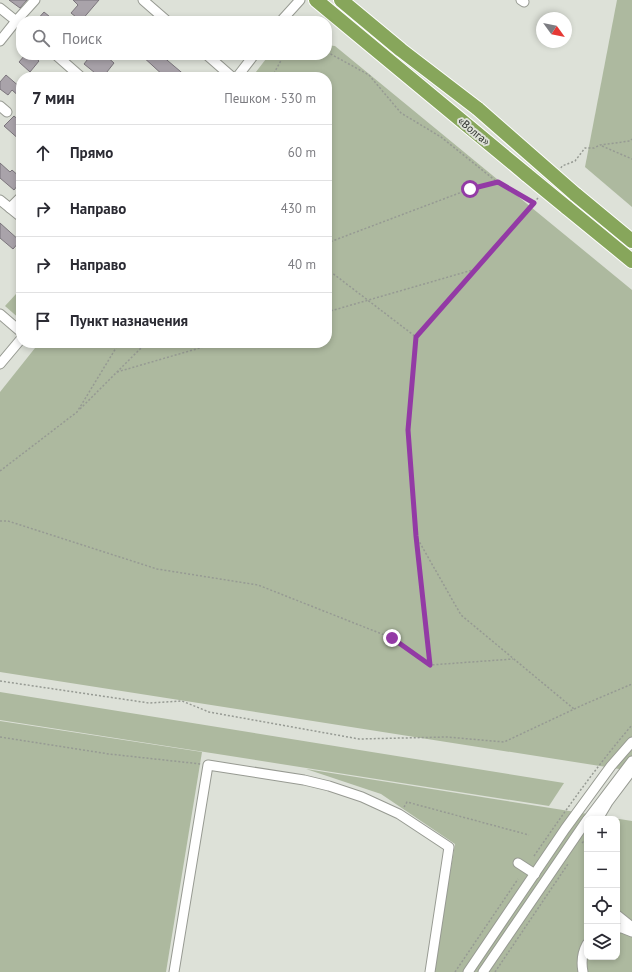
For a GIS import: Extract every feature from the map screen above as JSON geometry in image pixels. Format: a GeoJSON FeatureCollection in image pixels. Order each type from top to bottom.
{"type":"FeatureCollection","features":[{"type":"Feature","properties":{"kind":"highway","name":"«Волга»"},"geometry":{"type":"LineString","coordinates":[[316,0],[632,262]]}},
{"type":"Feature","properties":{"kind":"highway","name":"«Волга»"},"geometry":{"type":"LineString","coordinates":[[341,0],[401,50],[478,109],[575,194],[632,241]]}},
{"type":"Feature","properties":{"kind":"street"},"geometry":{"type":"LineString","coordinates":[[24,16],[35,0]]}},
{"type":"Feature","properties":{"kind":"street"},"geometry":{"type":"LineString","coordinates":[[143,0],[161,16]]}},
{"type":"Feature","properties":{"kind":"street"},"geometry":{"type":"LineString","coordinates":[[286,16],[300,0]]}},
{"type":"Feature","properties":{"kind":"street"},"geometry":{"type":"LineString","coordinates":[[0,8],[16,21]]}},
{"type":"Feature","properties":{"kind":"street"},"geometry":{"type":"LineString","coordinates":[[0,41],[16,26]]}},
{"type":"Feature","properties":{"kind":"street"},"geometry":{"type":"LineString","coordinates":[[62,60],[75,72]]}},
{"type":"Feature","properties":{"kind":"street"},"geometry":{"type":"LineString","coordinates":[[213,60],[226,72]]}},
{"type":"Feature","properties":{"kind":"street"},"geometry":{"type":"LineString","coordinates":[[241,72],[250,60]]}},
{"type":"Feature","properties":{"kind":"street"},"geometry":{"type":"LineString","coordinates":[[0,200],[16,213]]}},
{"type":"Feature","properties":{"kind":"street"},"geometry":{"type":"LineString","coordinates":[[10,208],[16,202]]}},
{"type":"Feature","properties":{"kind":"street"},"geometry":{"type":"LineString","coordinates":[[0,314],[16,328]]}},
{"type":"Feature","properties":{"kind":"street"},"geometry":{"type":"LineString","coordinates":[[0,364],[16,344]]}},
{"type":"Feature","properties":{"kind":"street"},"geometry":{"type":"LineString","coordinates":[[468,972],[565,829],[611,766],[632,742]]}},
{"type":"Feature","properties":{"kind":"street"},"geometry":{"type":"LineString","coordinates":[[590,816],[632,761]]}},
{"type":"Feature","properties":{"kind":"street"},"geometry":{"type":"LineString","coordinates":[[174,972],[208,765],[304,780],[329,786],[362,797],[399,814],[449,847],[430,972]]}},
{"type":"Feature","properties":{"kind":"street"},"geometry":{"type":"LineString","coordinates":[[600,816],[608,802],[632,770]]}},
{"type":"Feature","properties":{"kind":"street"},"geometry":{"type":"LineString","coordinates":[[483,972],[584,824]]}},
{"type":"Feature","properties":{"kind":"street"},"geometry":{"type":"LineString","coordinates":[[518,863],[535,874]]}},
{"type":"Feature","properties":{"kind":"street"},"geometry":{"type":"LineString","coordinates":[[620,917],[632,927]]}},
{"type":"Feature","properties":{"kind":"street"},"geometry":{"type":"LineString","coordinates":[[620,928],[632,932]]}},
{"type":"Feature","properties":{"kind":"street"},"geometry":{"type":"LineString","coordinates":[[583,972],[582,958],[584,948]]}},
{"type":"Feature","properties":{"kind":"path"},"geometry":{"type":"LineString","coordinates":[[332,55],[369,75],[400,113],[441,137],[498,182],[534,203]]}},
{"type":"Feature","properties":{"kind":"path"},"geometry":{"type":"LineString","coordinates":[[275,72],[281,60]]}},
{"type":"Feature","properties":{"kind":"path"},"geometry":{"type":"LineString","coordinates":[[559,170],[562,166],[575,161],[585,148],[594,148],[600,145],[630,141],[632,139]]}},
{"type":"Feature","properties":{"kind":"path"},"geometry":{"type":"LineString","coordinates":[[600,145],[632,159]]}},
{"type":"Feature","properties":{"kind":"path"},"geometry":{"type":"LineString","coordinates":[[332,241],[470,189],[498,182]]}},
{"type":"Feature","properties":{"kind":"path"},"geometry":{"type":"LineString","coordinates":[[430,665],[416,536],[408,430],[416,337],[538,198]]}},
{"type":"Feature","properties":{"kind":"path"},"geometry":{"type":"LineString","coordinates":[[332,311],[476,269]]}},
{"type":"Feature","properties":{"kind":"path"},"geometry":{"type":"LineString","coordinates":[[332,273],[416,337]]}},
{"type":"Feature","properties":{"kind":"path"},"geometry":{"type":"LineString","coordinates":[[77,412],[116,348]]}},
{"type":"Feature","properties":{"kind":"path"},"geometry":{"type":"LineString","coordinates":[[0,471],[77,412],[141,348]]}},
{"type":"Feature","properties":{"kind":"path"},"geometry":{"type":"LineString","coordinates":[[117,372],[200,348]]}},
{"type":"Feature","properties":{"kind":"path"},"geometry":{"type":"LineString","coordinates":[[0,521],[8,521],[157,569],[258,585],[392,638],[430,665],[514,659]]}},
{"type":"Feature","properties":{"kind":"path"},"geometry":{"type":"LineString","coordinates":[[416,536],[461,615],[574,709]]}},
{"type":"Feature","properties":{"kind":"path"},"geometry":{"type":"LineString","coordinates":[[0,681],[148,703],[182,702],[209,712],[359,739],[447,737],[504,742],[632,684]]}},
{"type":"Feature","properties":{"kind":"path"},"geometry":{"type":"LineString","coordinates":[[534,856],[585,783],[632,725]]}},
{"type":"Feature","properties":{"kind":"path"},"geometry":{"type":"LineString","coordinates":[[0,737],[109,754],[208,765]]}},
{"type":"Feature","properties":{"kind":"path"},"geometry":{"type":"LineString","coordinates":[[399,814],[407,802],[529,835]]}},
{"type":"Feature","properties":{"kind":"path"},"geometry":{"type":"LineString","coordinates":[[579,848],[584,842]]}},
{"type":"Feature","properties":{"kind":"path"},"geometry":{"type":"LineString","coordinates":[[495,972],[570,860]]}},
{"type":"Feature","properties":{"kind":"path"},"geometry":{"type":"LineString","coordinates":[[455,972],[518,879]]}},
{"type":"Feature","properties":{"kind":"green space"},"geometry":{"type":"Polygon","coordinates":[[[617,0],[632,0],[632,207],[585,167],[617,0]]]}},
{"type":"Feature","properties":{"kind":"green space"},"geometry":{"type":"Polygon","coordinates":[[[332,46],[335,46],[632,290],[632,771],[0,672],[0,392],[35,348],[332,348],[332,72],[256,72],[265,60],[332,60],[332,46]]]}},
{"type":"Feature","properties":{"kind":"green space"},"geometry":{"type":"Polygon","coordinates":[[[16,294],[16,316],[5,306],[16,294]]]}},
{"type":"Feature","properties":{"kind":"green space"},"geometry":{"type":"Polygon","coordinates":[[[0,692],[564,783],[549,806],[0,720],[0,692]]]}},
{"type":"Feature","properties":{"kind":"green space"},"geometry":{"type":"Polygon","coordinates":[[[0,721],[202,752],[166,972],[0,972],[0,721]]]}},
{"type":"Feature","properties":{"kind":"green space"},"geometry":{"type":"Polygon","coordinates":[[[306,769],[601,816],[584,816],[584,960],[620,960],[620,819],[632,821],[632,972],[433,972],[455,844],[381,794],[306,769]]]}},
{"type":"Feature","properties":{"kind":"building"},"geometry":{"type":"Polygon","coordinates":[[[9,0],[27,0],[20,8],[9,0]]]}},
{"type":"Feature","properties":{"kind":"building"},"geometry":{"type":"Polygon","coordinates":[[[73,0],[99,0],[85,16],[75,16],[71,13],[78,5],[73,0]]]}},
{"type":"Feature","properties":{"kind":"building"},"geometry":{"type":"Polygon","coordinates":[[[44,12],[49,16],[40,16],[44,12]]]}},
{"type":"Feature","properties":{"kind":"building"},"geometry":{"type":"Polygon","coordinates":[[[21,60],[39,61],[30,72],[19,62],[21,60]]]}},
{"type":"Feature","properties":{"kind":"building"},"geometry":{"type":"Polygon","coordinates":[[[87,60],[111,60],[114,63],[107,72],[94,72],[84,64],[87,60]]]}},
{"type":"Feature","properties":{"kind":"building"},"geometry":{"type":"Polygon","coordinates":[[[146,60],[167,60],[181,72],[160,72],[146,60]]]}},
{"type":"Feature","properties":{"kind":"building"},"geometry":{"type":"Polygon","coordinates":[[[6,75],[16,84],[16,94],[12,90],[8,95],[0,89],[0,82],[6,75]]]}},
{"type":"Feature","properties":{"kind":"building"},"geometry":{"type":"Polygon","coordinates":[[[14,116],[16,118],[16,137],[4,126],[14,116]]]}},
{"type":"Feature","properties":{"kind":"building"},"geometry":{"type":"Polygon","coordinates":[[[0,163],[10,172],[12,170],[16,174],[16,187],[14,190],[0,178],[0,163]]]}},
{"type":"Feature","properties":{"kind":"building"},"geometry":{"type":"Polygon","coordinates":[[[0,223],[16,237],[16,246],[13,249],[0,238],[0,223]]]}},
{"type":"Feature","properties":{"kind":"route"},"geometry":{"type":"LineString","coordinates":[[392,638],[430,665],[416,536],[408,430],[416,337],[534,203],[498,182],[470,189]]}}]}
